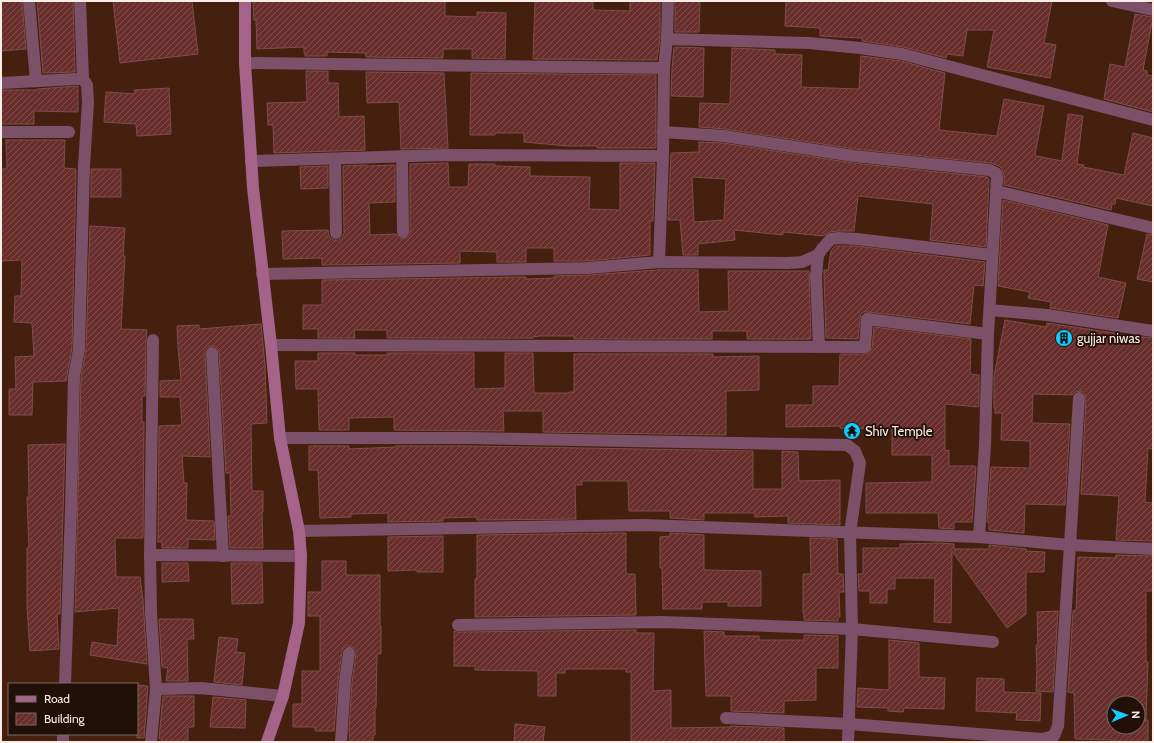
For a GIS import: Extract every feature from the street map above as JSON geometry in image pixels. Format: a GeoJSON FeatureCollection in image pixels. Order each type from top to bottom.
{"type":"FeatureCollection","features":[{"type":"Feature","properties":{"kind":"street"},"geometry":{"type":"LineString","coordinates":[[29,1],[36,80]]}},
{"type":"Feature","properties":{"kind":"street"},"geometry":{"type":"LineString","coordinates":[[65,683],[74,377],[79,349],[84,174],[88,102],[87,85],[84,79],[80,1]]}},
{"type":"Feature","properties":{"kind":"street"},"geometry":{"type":"LineString","coordinates":[[245,1],[245,63],[253,188],[280,438],[299,531],[301,556],[299,623],[283,696],[267,742]]}},
{"type":"Feature","properties":{"kind":"street"},"geometry":{"type":"LineString","coordinates":[[659,262],[663,156],[664,68],[667,39],[668,1]]}},
{"type":"Feature","properties":{"kind":"street"},"geometry":{"type":"LineString","coordinates":[[1112,1],[1153,10]]}},
{"type":"Feature","properties":{"kind":"street"},"geometry":{"type":"LineString","coordinates":[[667,39],[809,43],[902,54],[1153,120]]}},
{"type":"Feature","properties":{"kind":"street"},"geometry":{"type":"LineString","coordinates":[[245,63],[664,68]]}},
{"type":"Feature","properties":{"kind":"street"},"geometry":{"type":"LineString","coordinates":[[1,83],[36,80],[84,79]]}},
{"type":"Feature","properties":{"kind":"street"},"geometry":{"type":"LineString","coordinates":[[1,132],[69,132]]}},
{"type":"Feature","properties":{"kind":"street"},"geometry":{"type":"LineString","coordinates":[[663,132],[724,136],[854,156],[989,170],[996,173],[997,178],[988,334],[985,445],[979,537]]}},
{"type":"Feature","properties":{"kind":"street"},"geometry":{"type":"LineString","coordinates":[[251,162],[451,155],[663,156]]}},
{"type":"Feature","properties":{"kind":"street"},"geometry":{"type":"LineString","coordinates":[[402,156],[404,232]]}},
{"type":"Feature","properties":{"kind":"street"},"geometry":{"type":"LineString","coordinates":[[335,159],[336,233]]}},
{"type":"Feature","properties":{"kind":"street"},"geometry":{"type":"LineString","coordinates":[[996,191],[1153,228]]}},
{"type":"Feature","properties":{"kind":"street"},"geometry":{"type":"LineString","coordinates":[[819,347],[816,276],[818,255],[831,239],[857,239],[992,255]]}},
{"type":"Feature","properties":{"kind":"street"},"geometry":{"type":"LineString","coordinates":[[262,274],[588,268],[659,262],[802,262],[818,255]]}},
{"type":"Feature","properties":{"kind":"street"},"geometry":{"type":"LineString","coordinates":[[990,310],[1048,315],[1153,331]]}},
{"type":"Feature","properties":{"kind":"street"},"geometry":{"type":"LineString","coordinates":[[271,345],[865,347],[867,318],[988,334]]}},
{"type":"Feature","properties":{"kind":"street"},"geometry":{"type":"LineString","coordinates":[[150,742],[156,689],[151,613],[150,555],[153,340]]}},
{"type":"Feature","properties":{"kind":"street"},"geometry":{"type":"LineString","coordinates":[[212,353],[222,556]]}},
{"type":"Feature","properties":{"kind":"street"},"geometry":{"type":"LineString","coordinates":[[726,718],[849,724],[1042,739],[1054,736],[1058,726],[1079,398]]}},
{"type":"Feature","properties":{"kind":"street"},"geometry":{"type":"LineString","coordinates":[[280,438],[468,438],[847,445],[855,451],[860,463],[850,532],[852,630],[848,742]]}},
{"type":"Feature","properties":{"kind":"street"},"geometry":{"type":"LineString","coordinates":[[299,531],[643,525],[979,537],[1070,545],[1153,549]]}},
{"type":"Feature","properties":{"kind":"street"},"geometry":{"type":"LineString","coordinates":[[150,555],[301,556]]}},
{"type":"Feature","properties":{"kind":"street"},"geometry":{"type":"LineString","coordinates":[[458,625],[662,622],[852,630],[993,642]]}},
{"type":"Feature","properties":{"kind":"street"},"geometry":{"type":"LineString","coordinates":[[342,742],[344,681],[349,653]]}},
{"type":"Feature","properties":{"kind":"street"},"geometry":{"type":"LineString","coordinates":[[156,689],[200,688],[283,696]]}},
{"type":"Feature","properties":{"kind":"building"},"geometry":{"type":"Polygon","coordinates":[[[1,1],[22,1],[26,49],[1,51],[1,1]]]}},
{"type":"Feature","properties":{"kind":"building"},"geometry":{"type":"Polygon","coordinates":[[[37,1],[73,1],[75,72],[43,73],[37,1]]]}},
{"type":"Feature","properties":{"kind":"building"},"geometry":{"type":"Polygon","coordinates":[[[113,1],[192,1],[198,54],[120,63],[113,1]]]}},
{"type":"Feature","properties":{"kind":"building"},"geometry":{"type":"Polygon","coordinates":[[[253,1],[445,1],[445,16],[477,17],[477,12],[506,13],[505,59],[472,58],[472,49],[443,49],[443,58],[366,57],[365,53],[327,52],[327,56],[305,56],[304,47],[257,49],[256,20],[254,20],[253,1]]]}},
{"type":"Feature","properties":{"kind":"building"},"geometry":{"type":"Polygon","coordinates":[[[535,1],[593,1],[593,10],[630,11],[630,1],[660,1],[660,39],[657,60],[533,59],[535,1]]]}},
{"type":"Feature","properties":{"kind":"building"},"geometry":{"type":"Polygon","coordinates":[[[675,1],[700,1],[699,32],[675,32],[675,1]]]}},
{"type":"Feature","properties":{"kind":"building"},"geometry":{"type":"Polygon","coordinates":[[[786,1],[1052,1],[1044,43],[1056,45],[1050,78],[987,67],[994,30],[967,30],[963,56],[947,54],[946,58],[903,47],[862,41],[862,38],[820,36],[820,28],[785,26],[786,1]]]}},
{"type":"Feature","properties":{"kind":"building"},"geometry":{"type":"Polygon","coordinates":[[[1135,14],[1153,17],[1143,70],[1147,71],[1147,75],[1153,76],[1153,112],[1104,99],[1110,64],[1125,67],[1135,14]]]}},
{"type":"Feature","properties":{"kind":"building"},"geometry":{"type":"Polygon","coordinates":[[[674,47],[704,48],[703,97],[671,96],[674,47]]]}},
{"type":"Feature","properties":{"kind":"building"},"geometry":{"type":"Polygon","coordinates":[[[732,48],[775,50],[775,54],[802,55],[801,87],[859,89],[861,56],[901,61],[945,73],[939,130],[997,136],[1004,99],[1044,106],[1036,156],[1062,161],[1068,114],[1083,116],[1077,164],[1084,165],[1083,167],[1124,175],[1133,133],[1153,138],[1153,206],[1116,198],[1115,204],[1112,204],[1111,210],[1004,185],[1002,169],[999,166],[990,163],[855,149],[725,129],[699,127],[700,103],[730,104],[732,48]]]}},
{"type":"Feature","properties":{"kind":"building"},"geometry":{"type":"Polygon","coordinates":[[[306,71],[328,71],[328,83],[338,83],[339,117],[364,116],[365,150],[274,153],[273,125],[268,125],[267,103],[307,102],[306,71]]]}},
{"type":"Feature","properties":{"kind":"building"},"geometry":{"type":"Polygon","coordinates":[[[366,72],[444,73],[448,148],[401,149],[399,102],[367,103],[366,72]]]}},
{"type":"Feature","properties":{"kind":"building"},"geometry":{"type":"Polygon","coordinates":[[[471,73],[656,75],[656,148],[597,148],[597,146],[567,146],[524,142],[524,133],[470,135],[471,73]]]}},
{"type":"Feature","properties":{"kind":"building"},"geometry":{"type":"Polygon","coordinates":[[[78,86],[78,112],[34,111],[34,124],[1,124],[1,90],[37,90],[78,86]]]}},
{"type":"Feature","properties":{"kind":"building"},"geometry":{"type":"Polygon","coordinates":[[[169,88],[171,134],[137,136],[136,124],[104,122],[106,92],[135,94],[134,90],[169,88]]]}},
{"type":"Feature","properties":{"kind":"building"},"geometry":{"type":"Polygon","coordinates":[[[6,140],[65,140],[64,168],[76,169],[72,348],[66,381],[33,382],[32,415],[9,415],[9,389],[16,389],[15,357],[34,356],[32,323],[14,322],[15,296],[21,296],[22,260],[1,261],[1,169],[7,169],[6,140]]]}},
{"type":"Feature","properties":{"kind":"building"},"geometry":{"type":"Polygon","coordinates":[[[699,142],[723,143],[853,163],[987,177],[989,179],[986,247],[930,240],[933,204],[858,196],[854,231],[830,232],[823,236],[783,232],[783,235],[734,230],[735,240],[698,244],[698,255],[683,255],[680,220],[668,220],[671,153],[699,152],[699,142]],[[692,177],[694,222],[724,220],[726,179],[692,177]]]}},
{"type":"Feature","properties":{"kind":"building"},"geometry":{"type":"Polygon","coordinates":[[[448,163],[449,187],[468,187],[469,164],[495,164],[495,166],[530,167],[530,176],[590,177],[589,209],[620,210],[620,163],[655,163],[653,221],[650,221],[650,255],[588,261],[554,261],[554,248],[526,248],[526,262],[497,262],[497,252],[460,251],[460,263],[322,265],[322,258],[283,259],[282,231],[328,230],[329,236],[333,240],[339,240],[342,237],[344,233],[343,166],[395,165],[395,202],[369,203],[370,235],[396,234],[399,238],[403,239],[409,236],[410,232],[410,164],[448,163]]]}},
{"type":"Feature","properties":{"kind":"building"},"geometry":{"type":"Polygon","coordinates":[[[328,166],[328,188],[301,189],[300,167],[328,166]]]}},
{"type":"Feature","properties":{"kind":"building"},"geometry":{"type":"Polygon","coordinates":[[[91,169],[121,169],[121,197],[91,197],[91,169]]]}},
{"type":"Feature","properties":{"kind":"building"},"geometry":{"type":"Polygon","coordinates":[[[1003,200],[1108,225],[1098,277],[1126,283],[1118,318],[1050,308],[1051,302],[1028,298],[1030,292],[998,286],[1003,200]]]}},
{"type":"Feature","properties":{"kind":"building"},"geometry":{"type":"Polygon","coordinates":[[[90,226],[125,228],[121,329],[147,330],[145,396],[142,396],[142,422],[144,422],[143,538],[115,538],[116,577],[140,577],[147,664],[90,655],[92,642],[117,646],[119,608],[75,612],[81,378],[86,349],[90,226]]]}},
{"type":"Feature","properties":{"kind":"building"},"geometry":{"type":"Polygon","coordinates":[[[1147,234],[1153,235],[1153,282],[1137,279],[1147,234]]]}},
{"type":"Feature","properties":{"kind":"building"},"geometry":{"type":"Polygon","coordinates":[[[835,246],[856,246],[985,262],[983,286],[974,285],[970,324],[864,312],[861,314],[860,318],[858,339],[826,338],[824,270],[828,270],[831,251],[835,246]]]}},
{"type":"Feature","properties":{"kind":"building"},"geometry":{"type":"Polygon","coordinates":[[[657,270],[698,270],[699,312],[729,311],[728,271],[809,271],[811,339],[747,339],[747,331],[712,331],[712,339],[574,339],[574,336],[540,336],[533,338],[387,338],[387,330],[354,330],[355,338],[318,338],[318,329],[303,329],[303,305],[322,305],[322,280],[526,277],[526,279],[657,270]]]}},
{"type":"Feature","properties":{"kind":"building"},"geometry":{"type":"Polygon","coordinates":[[[1005,320],[1046,327],[1047,323],[1114,334],[1153,338],[1153,449],[1148,448],[1145,502],[1153,503],[1153,541],[1116,540],[1119,496],[1081,494],[1086,398],[1085,394],[1080,391],[1075,392],[1072,395],[1033,394],[1032,423],[1070,424],[1065,505],[1025,504],[1024,533],[989,530],[989,522],[987,522],[991,467],[1030,468],[1030,441],[1001,440],[1002,413],[995,413],[994,408],[994,376],[1005,320]]]}},
{"type":"Feature","properties":{"kind":"building"},"geometry":{"type":"Polygon","coordinates":[[[261,324],[265,365],[267,423],[251,424],[252,491],[263,491],[263,548],[230,548],[228,516],[231,516],[230,473],[226,473],[219,353],[216,347],[212,346],[205,350],[210,457],[182,456],[184,483],[187,483],[186,520],[214,521],[215,540],[188,539],[188,548],[162,548],[162,542],[158,542],[159,426],[182,425],[180,397],[160,397],[160,381],[181,380],[177,326],[199,325],[199,329],[261,324]]]}},
{"type":"Feature","properties":{"kind":"building"},"geometry":{"type":"Polygon","coordinates":[[[874,327],[971,339],[970,374],[979,375],[979,407],[945,404],[945,451],[949,450],[949,466],[976,467],[972,522],[954,522],[954,529],[939,528],[938,513],[866,513],[866,483],[932,482],[932,455],[892,455],[892,429],[840,428],[840,426],[786,427],[786,405],[813,405],[813,386],[839,386],[840,354],[869,353],[872,348],[874,327]]]}},
{"type":"Feature","properties":{"kind":"building"},"geometry":{"type":"Polygon","coordinates":[[[318,353],[387,355],[387,353],[474,353],[474,389],[505,388],[505,353],[533,353],[534,393],[574,392],[574,354],[713,354],[713,357],[759,356],[759,390],[726,391],[726,435],[543,432],[543,411],[503,411],[504,431],[394,430],[394,417],[349,418],[349,430],[319,430],[318,389],[296,389],[295,361],[318,361],[318,353]]]}},
{"type":"Feature","properties":{"kind":"building"},"geometry":{"type":"Polygon","coordinates":[[[65,444],[60,614],[57,614],[59,649],[30,651],[27,608],[27,548],[29,548],[27,497],[29,497],[28,445],[65,444]]]}},
{"type":"Feature","properties":{"kind":"building"},"geometry":{"type":"Polygon","coordinates":[[[309,446],[349,446],[349,449],[395,446],[468,446],[753,451],[753,489],[782,489],[782,451],[798,452],[799,481],[840,480],[840,525],[788,523],[788,516],[755,517],[755,513],[704,513],[704,520],[670,518],[670,511],[629,511],[628,481],[582,481],[582,485],[575,485],[576,519],[477,520],[477,517],[443,518],[443,521],[388,522],[388,513],[351,514],[351,517],[320,518],[318,470],[309,470],[309,446]]]}},
{"type":"Feature","properties":{"kind":"building"},"geometry":{"type":"Polygon","coordinates":[[[626,533],[626,574],[635,574],[636,615],[475,617],[477,535],[626,533]]]}},
{"type":"Feature","properties":{"kind":"building"},"geometry":{"type":"Polygon","coordinates":[[[670,533],[704,535],[704,570],[761,571],[761,606],[728,606],[728,602],[702,602],[702,609],[663,609],[662,568],[660,568],[660,537],[670,536],[670,533]]]}},
{"type":"Feature","properties":{"kind":"building"},"geometry":{"type":"Polygon","coordinates":[[[443,536],[443,572],[417,572],[417,570],[388,571],[388,537],[443,536]]]}},
{"type":"Feature","properties":{"kind":"building"},"geometry":{"type":"Polygon","coordinates":[[[810,538],[837,539],[838,574],[843,574],[844,592],[839,592],[840,617],[838,617],[838,621],[804,620],[803,574],[811,574],[810,538]]]}},
{"type":"Feature","properties":{"kind":"building"},"geometry":{"type":"Polygon","coordinates":[[[900,544],[954,544],[954,549],[989,549],[989,545],[1026,549],[1026,551],[1045,552],[1044,572],[1026,572],[1026,614],[1007,628],[952,551],[951,623],[934,622],[935,578],[895,578],[895,589],[887,589],[887,603],[870,603],[870,591],[859,591],[858,574],[863,574],[863,548],[900,548],[900,544]]]}},
{"type":"Feature","properties":{"kind":"building"},"geometry":{"type":"Polygon","coordinates":[[[1116,555],[1153,556],[1153,591],[1146,591],[1146,662],[1148,662],[1146,720],[1148,720],[1148,742],[1075,739],[1074,693],[1068,692],[1073,611],[1076,610],[1078,557],[1115,558],[1116,555]]]}},
{"type":"Feature","properties":{"kind":"building"},"geometry":{"type":"Polygon","coordinates":[[[322,561],[346,561],[346,575],[380,575],[381,654],[377,654],[375,735],[373,735],[373,742],[350,742],[349,731],[352,682],[356,650],[350,646],[346,646],[342,652],[334,731],[315,731],[315,727],[293,727],[293,704],[302,704],[302,671],[320,671],[320,616],[308,616],[308,592],[322,592],[322,561]]]}},
{"type":"Feature","properties":{"kind":"building"},"geometry":{"type":"Polygon","coordinates":[[[162,563],[188,563],[189,581],[162,582],[162,563]]]}},
{"type":"Feature","properties":{"kind":"building"},"geometry":{"type":"Polygon","coordinates":[[[231,563],[262,563],[263,603],[232,604],[231,563]]]}},
{"type":"Feature","properties":{"kind":"building"},"geometry":{"type":"Polygon","coordinates":[[[1058,611],[1053,692],[1036,691],[1036,645],[1038,645],[1037,612],[1058,611]]]}},
{"type":"Feature","properties":{"kind":"building"},"geometry":{"type":"Polygon","coordinates":[[[159,619],[193,619],[194,639],[187,639],[188,681],[166,681],[168,668],[162,667],[159,619]]]}},
{"type":"Feature","properties":{"kind":"building"},"geometry":{"type":"Polygon","coordinates":[[[636,630],[636,633],[654,633],[653,691],[671,690],[671,728],[730,726],[784,728],[784,742],[631,742],[631,672],[626,672],[626,669],[565,669],[565,673],[556,673],[556,696],[538,696],[538,671],[475,670],[475,666],[454,666],[454,631],[636,630]]]}},
{"type":"Feature","properties":{"kind":"building"},"geometry":{"type":"Polygon","coordinates":[[[704,631],[724,632],[724,636],[759,636],[759,640],[804,640],[804,635],[838,636],[838,668],[816,668],[816,700],[784,701],[784,713],[731,711],[731,696],[706,696],[704,631]]]}},
{"type":"Feature","properties":{"kind":"building"},"geometry":{"type":"Polygon","coordinates":[[[219,637],[238,639],[236,652],[245,653],[242,685],[214,682],[219,637]]]}},
{"type":"Feature","properties":{"kind":"building"},"geometry":{"type":"Polygon","coordinates":[[[889,640],[919,643],[919,677],[945,678],[944,709],[904,708],[903,712],[888,711],[888,708],[857,707],[858,688],[889,690],[889,640]]]}},
{"type":"Feature","properties":{"kind":"building"},"geometry":{"type":"Polygon","coordinates":[[[977,678],[1004,679],[1004,692],[1041,693],[1040,721],[1016,720],[1017,713],[976,711],[977,678]]]}},
{"type":"Feature","properties":{"kind":"building"},"geometry":{"type":"Polygon","coordinates":[[[138,685],[148,686],[144,738],[137,738],[138,685]]]}},
{"type":"Feature","properties":{"kind":"building"},"geometry":{"type":"Polygon","coordinates":[[[163,696],[194,696],[194,727],[188,727],[188,742],[161,742],[162,739],[159,739],[163,696]]]}},
{"type":"Feature","properties":{"kind":"building"},"geometry":{"type":"Polygon","coordinates":[[[213,697],[246,700],[245,728],[210,727],[213,697]]]}},
{"type":"Feature","properties":{"kind":"building"},"geometry":{"type":"Polygon","coordinates":[[[515,724],[545,727],[543,742],[514,742],[515,724]]]}},
{"type":"Feature","properties":{"kind":"place","name":"gujjar niwas"},"geometry":{"type":"Point","coordinates":[1064,338]}},
{"type":"Feature","properties":{"kind":"place","name":"Shiv Temple"},"geometry":{"type":"Point","coordinates":[852,431]}}]}
